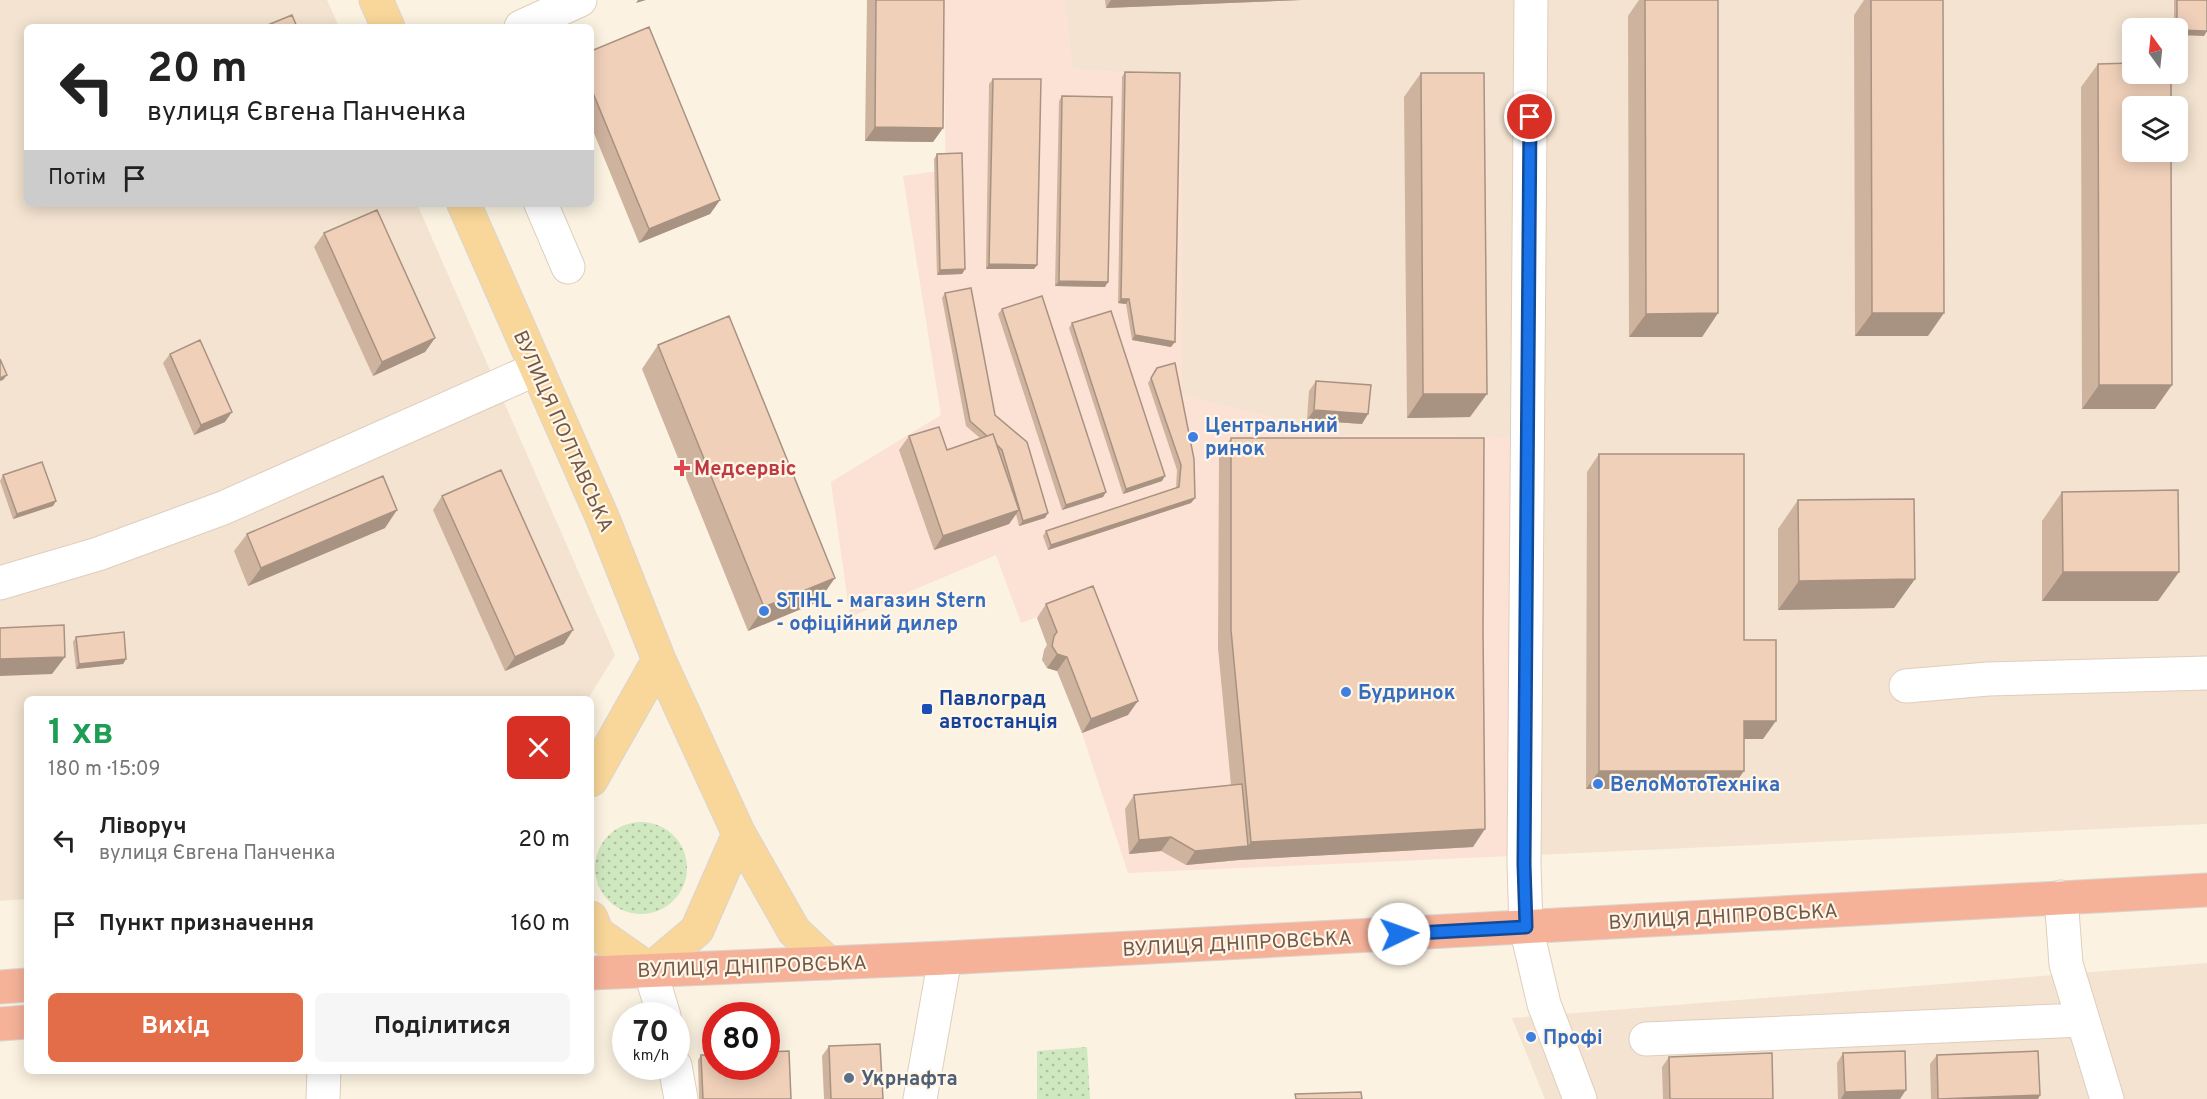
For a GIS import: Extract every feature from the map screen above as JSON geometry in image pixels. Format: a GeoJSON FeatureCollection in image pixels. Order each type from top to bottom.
{"type":"FeatureCollection","features":[{"type":"Feature","properties":{"kind":"highway","name":"ВУЛИЦЯ ДНІПРОВСЬКА"},"geometry":{"type":"LineString","coordinates":[[594,973],[945,958],[2207,890]]}},
{"type":"Feature","properties":{"kind":"highway"},"geometry":{"type":"LineString","coordinates":[[0,987],[24,985]]}},
{"type":"Feature","properties":{"kind":"highway"},"geometry":{"type":"LineString","coordinates":[[0,1024],[24,1022]]}},
{"type":"Feature","properties":{"kind":"main road"},"geometry":{"type":"LineString","coordinates":[[376,0],[387,24]]}},
{"type":"Feature","properties":{"kind":"main road","name":"ВУЛИЦЯ ПОЛТАВСЬКА"},"geometry":{"type":"LineString","coordinates":[[465,207],[603,519],[659,660],[739,834],[794,931],[828,963]]}},
{"type":"Feature","properties":{"kind":"main road"},"geometry":{"type":"LineString","coordinates":[[594,775],[659,660]]}},
{"type":"Feature","properties":{"kind":"main road"},"geometry":{"type":"LineString","coordinates":[[594,926],[597,933],[650,970],[697,930],[739,834]]}},
{"type":"Feature","properties":{"kind":"street"},"geometry":{"type":"LineString","coordinates":[[528,24],[580,0]]}},
{"type":"Feature","properties":{"kind":"street"},"geometry":{"type":"LineString","coordinates":[[1531,0],[1524,852],[1526,927],[1544,1004],[1580,1099]]}},
{"type":"Feature","properties":{"kind":"street"},"geometry":{"type":"LineString","coordinates":[[542,207],[568,267]]}},
{"type":"Feature","properties":{"kind":"street"},"geometry":{"type":"LineString","coordinates":[[2,577],[98,554],[223,508],[536,369]]}},
{"type":"Feature","properties":{"kind":"street"},"geometry":{"type":"LineString","coordinates":[[1906,686],[1988,679],[2207,673]]}},
{"type":"Feature","properties":{"kind":"street"},"geometry":{"type":"LineString","coordinates":[[2061,897],[2066,964],[2081,1020],[2107,1099]]}},
{"type":"Feature","properties":{"kind":"street"},"geometry":{"type":"LineString","coordinates":[[920,1099],[945,958]]}},
{"type":"Feature","properties":{"kind":"street"},"geometry":{"type":"LineString","coordinates":[[650,970],[660,1002]]}},
{"type":"Feature","properties":{"kind":"street"},"geometry":{"type":"LineString","coordinates":[[1646,1039],[2081,1020]]}},
{"type":"Feature","properties":{"kind":"street"},"geometry":{"type":"LineString","coordinates":[[323,1099],[324,1074]]}},
{"type":"Feature","properties":{"kind":"street"},"geometry":{"type":"LineString","coordinates":[[678,1080],[681,1099]]}},
{"type":"Feature","properties":{"kind":"shaded area"},"geometry":{"type":"Polygon","coordinates":[[[0,0],[327,0],[338,24],[24,24],[24,207],[418,207],[615,655],[590,696],[24,696],[24,899],[0,901],[0,0]]]}},
{"type":"Feature","properties":{"kind":"shaded area","name":"Центральний ринок"},"geometry":{"type":"Polygon","coordinates":[[[942,0],[1065,0],[1072,69],[1182,77],[1182,396],[1341,435],[1519,438],[1511,856],[1128,873],[1082,733],[1128,715],[1082,600],[1021,623],[996,555],[850,617],[831,482],[941,415],[903,176],[946,170],[942,0]]]}},
{"type":"Feature","properties":{"kind":"shaded area"},"geometry":{"type":"Polygon","coordinates":[[[1065,0],[2207,0],[2207,824],[1511,856],[1519,439],[1443,435],[1341,435],[1182,396],[1182,77],[1072,69],[1065,0]]]}},
{"type":"Feature","properties":{"kind":"shaded area"},"geometry":{"type":"Polygon","coordinates":[[[2207,963],[2207,1099],[1545,1099],[1512,1018],[2207,963]]]}},
{"type":"Feature","properties":{"kind":"green space"},"geometry":{"type":"Polygon","coordinates":[[[641,822],[667,830],[679,842],[687,868],[679,894],[667,906],[641,914],[615,906],[603,894],[595,868],[603,842],[615,830],[641,822]]]}},
{"type":"Feature","properties":{"kind":"green space"},"geometry":{"type":"Polygon","coordinates":[[[1087,1047],[1090,1099],[1037,1099],[1037,1051],[1087,1047]]]}},
{"type":"Feature","properties":{"kind":"building"},"geometry":{"type":"Polygon","coordinates":[[[876,0],[944,0],[943,128],[875,127],[876,0]]]}},
{"type":"Feature","properties":{"kind":"building"},"geometry":{"type":"Polygon","coordinates":[[[1645,0],[1718,0],[1718,313],[1646,314],[1645,0]]]}},
{"type":"Feature","properties":{"kind":"building"},"geometry":{"type":"Polygon","coordinates":[[[1871,0],[1943,0],[1944,313],[1872,313],[1871,0]]]}},
{"type":"Feature","properties":{"kind":"building"},"geometry":{"type":"Polygon","coordinates":[[[2177,0],[2207,0],[2207,31],[2188,30],[2188,18],[2177,18],[2177,0]]]}},
{"type":"Feature","properties":{"kind":"building"},"geometry":{"type":"Polygon","coordinates":[[[292,15],[296,24],[270,24],[292,15]]]}},
{"type":"Feature","properties":{"kind":"building"},"geometry":{"type":"Polygon","coordinates":[[[649,27],[720,200],[649,229],[594,95],[594,50],[649,27]]]}},
{"type":"Feature","properties":{"kind":"building"},"geometry":{"type":"Polygon","coordinates":[[[2122,63],[2122,84],[2171,84],[2171,96],[2122,96],[2122,162],[2171,162],[2172,385],[2099,385],[2098,64],[2122,63]]]}},
{"type":"Feature","properties":{"kind":"building"},"geometry":{"type":"Polygon","coordinates":[[[1125,72],[1180,73],[1175,342],[1135,335],[1129,299],[1121,299],[1125,72]]]}},
{"type":"Feature","properties":{"kind":"building"},"geometry":{"type":"Polygon","coordinates":[[[1421,73],[1484,73],[1487,394],[1423,394],[1421,73]]]}},
{"type":"Feature","properties":{"kind":"building"},"geometry":{"type":"Polygon","coordinates":[[[993,79],[1041,79],[1037,265],[989,264],[993,79]]]}},
{"type":"Feature","properties":{"kind":"building"},"geometry":{"type":"Polygon","coordinates":[[[1062,96],[1112,97],[1108,282],[1059,281],[1062,96]]]}},
{"type":"Feature","properties":{"kind":"building"},"geometry":{"type":"Polygon","coordinates":[[[962,153],[965,269],[940,270],[937,154],[962,153]]]}},
{"type":"Feature","properties":{"kind":"building"},"geometry":{"type":"Polygon","coordinates":[[[377,210],[435,338],[382,362],[324,233],[377,210]]]}},
{"type":"Feature","properties":{"kind":"building"},"geometry":{"type":"Polygon","coordinates":[[[971,288],[995,415],[1027,442],[1048,513],[1023,521],[1002,450],[997,445],[993,434],[987,436],[970,421],[945,293],[971,288]]]}},
{"type":"Feature","properties":{"kind":"building"},"geometry":{"type":"Polygon","coordinates":[[[1042,296],[1106,492],[1066,505],[1002,309],[1042,296]]]}},
{"type":"Feature","properties":{"kind":"building"},"geometry":{"type":"Polygon","coordinates":[[[1111,311],[1165,476],[1126,489],[1072,323],[1111,311]]]}},
{"type":"Feature","properties":{"kind":"building"},"geometry":{"type":"Polygon","coordinates":[[[729,316],[835,578],[764,607],[658,345],[729,316]]]}},
{"type":"Feature","properties":{"kind":"building"},"geometry":{"type":"Polygon","coordinates":[[[200,340],[232,412],[201,425],[170,354],[200,340]]]}},
{"type":"Feature","properties":{"kind":"building"},"geometry":{"type":"Polygon","coordinates":[[[0,359],[7,375],[0,378],[0,359]]]}},
{"type":"Feature","properties":{"kind":"building"},"geometry":{"type":"Polygon","coordinates":[[[1175,363],[1194,459],[1195,498],[1051,545],[1046,531],[1179,487],[1181,465],[1151,378],[1157,368],[1175,363]]]}},
{"type":"Feature","properties":{"kind":"building"},"geometry":{"type":"Polygon","coordinates":[[[1316,381],[1371,385],[1368,414],[1314,410],[1316,381]]]}},
{"type":"Feature","properties":{"kind":"building"},"geometry":{"type":"Polygon","coordinates":[[[939,427],[947,450],[993,434],[1019,510],[943,536],[909,436],[939,427]]]}},
{"type":"Feature","properties":{"kind":"building","name":"Будринок"},"geometry":{"type":"Polygon","coordinates":[[[1231,438],[1484,438],[1485,829],[1251,842],[1231,630],[1231,438]]]}},
{"type":"Feature","properties":{"kind":"building"},"geometry":{"type":"Polygon","coordinates":[[[1599,454],[1744,454],[1744,640],[1776,640],[1776,721],[1744,721],[1744,771],[1599,771],[1599,454]]]}},
{"type":"Feature","properties":{"kind":"building"},"geometry":{"type":"Polygon","coordinates":[[[42,462],[56,501],[17,514],[3,475],[42,462]]]}},
{"type":"Feature","properties":{"kind":"building"},"geometry":{"type":"Polygon","coordinates":[[[501,470],[573,630],[515,657],[442,496],[501,470]]]}},
{"type":"Feature","properties":{"kind":"building"},"geometry":{"type":"Polygon","coordinates":[[[383,476],[397,510],[261,568],[247,534],[383,476]]]}},
{"type":"Feature","properties":{"kind":"building"},"geometry":{"type":"Polygon","coordinates":[[[2178,490],[2179,572],[2063,572],[2062,492],[2178,490]]]}},
{"type":"Feature","properties":{"kind":"building"},"geometry":{"type":"Polygon","coordinates":[[[1914,499],[1915,579],[1799,581],[1798,500],[1914,499]]]}},
{"type":"Feature","properties":{"kind":"building"},"geometry":{"type":"Polygon","coordinates":[[[1093,586],[1138,701],[1091,719],[1067,657],[1057,654],[1052,646],[1057,632],[1046,604],[1093,586]]]}},
{"type":"Feature","properties":{"kind":"building"},"geometry":{"type":"Polygon","coordinates":[[[64,625],[65,657],[0,659],[0,628],[64,625]]]}},
{"type":"Feature","properties":{"kind":"building"},"geometry":{"type":"Polygon","coordinates":[[[124,632],[126,659],[79,664],[76,637],[124,632]]]}},
{"type":"Feature","properties":{"kind":"building"},"geometry":{"type":"Polygon","coordinates":[[[1242,784],[1248,846],[1195,851],[1171,837],[1139,840],[1134,795],[1242,784]]]}},
{"type":"Feature","properties":{"kind":"building","name":"Укрнафта"},"geometry":{"type":"Polygon","coordinates":[[[880,1044],[883,1099],[831,1099],[829,1046],[880,1044]]]}},
{"type":"Feature","properties":{"kind":"building"},"geometry":{"type":"Polygon","coordinates":[[[780,1051],[789,1051],[791,1099],[703,1099],[702,1080],[780,1080],[780,1051]]]}},
{"type":"Feature","properties":{"kind":"building"},"geometry":{"type":"Polygon","coordinates":[[[1905,1051],[1906,1090],[1845,1092],[1843,1053],[1905,1051]]]}},
{"type":"Feature","properties":{"kind":"building"},"geometry":{"type":"Polygon","coordinates":[[[2038,1051],[2040,1095],[1938,1099],[1937,1055],[2038,1051]]]}},
{"type":"Feature","properties":{"kind":"building"},"geometry":{"type":"Polygon","coordinates":[[[1772,1053],[1773,1099],[1670,1099],[1669,1057],[1772,1053]]]}},
{"type":"Feature","properties":{"kind":"building"},"geometry":{"type":"Polygon","coordinates":[[[1361,1092],[1362,1099],[1296,1099],[1295,1094],[1361,1092]]]}},
{"type":"Feature","properties":{"kind":"place","name":"Центральний ринок"},"geometry":{"type":"Point","coordinates":[1193,437]}},
{"type":"Feature","properties":{"kind":"place","name":"Медсервіс"},"geometry":{"type":"Point","coordinates":[682,468]}},
{"type":"Feature","properties":{"kind":"place","name":"STIHL - магазин Stern - офіційний дилер"},"geometry":{"type":"Point","coordinates":[764,611]}},
{"type":"Feature","properties":{"kind":"place","name":"Будринок"},"geometry":{"type":"Point","coordinates":[1346,692]}},
{"type":"Feature","properties":{"kind":"place","name":"Павлоград автостанція"},"geometry":{"type":"Point","coordinates":[927,709]}},
{"type":"Feature","properties":{"kind":"place","name":"ВелоМотоТехніка"},"geometry":{"type":"Point","coordinates":[1598,784]}},
{"type":"Feature","properties":{"kind":"place","name":"Профі"},"geometry":{"type":"Point","coordinates":[1531,1037]}},
{"type":"Feature","properties":{"kind":"place","name":"Укрнафта"},"geometry":{"type":"Point","coordinates":[849,1078]}},
{"type":"Feature","properties":{"kind":"route"},"geometry":{"type":"LineString","coordinates":[[1399,934],[1526,927],[1524,864],[1530,117]]}}]}
